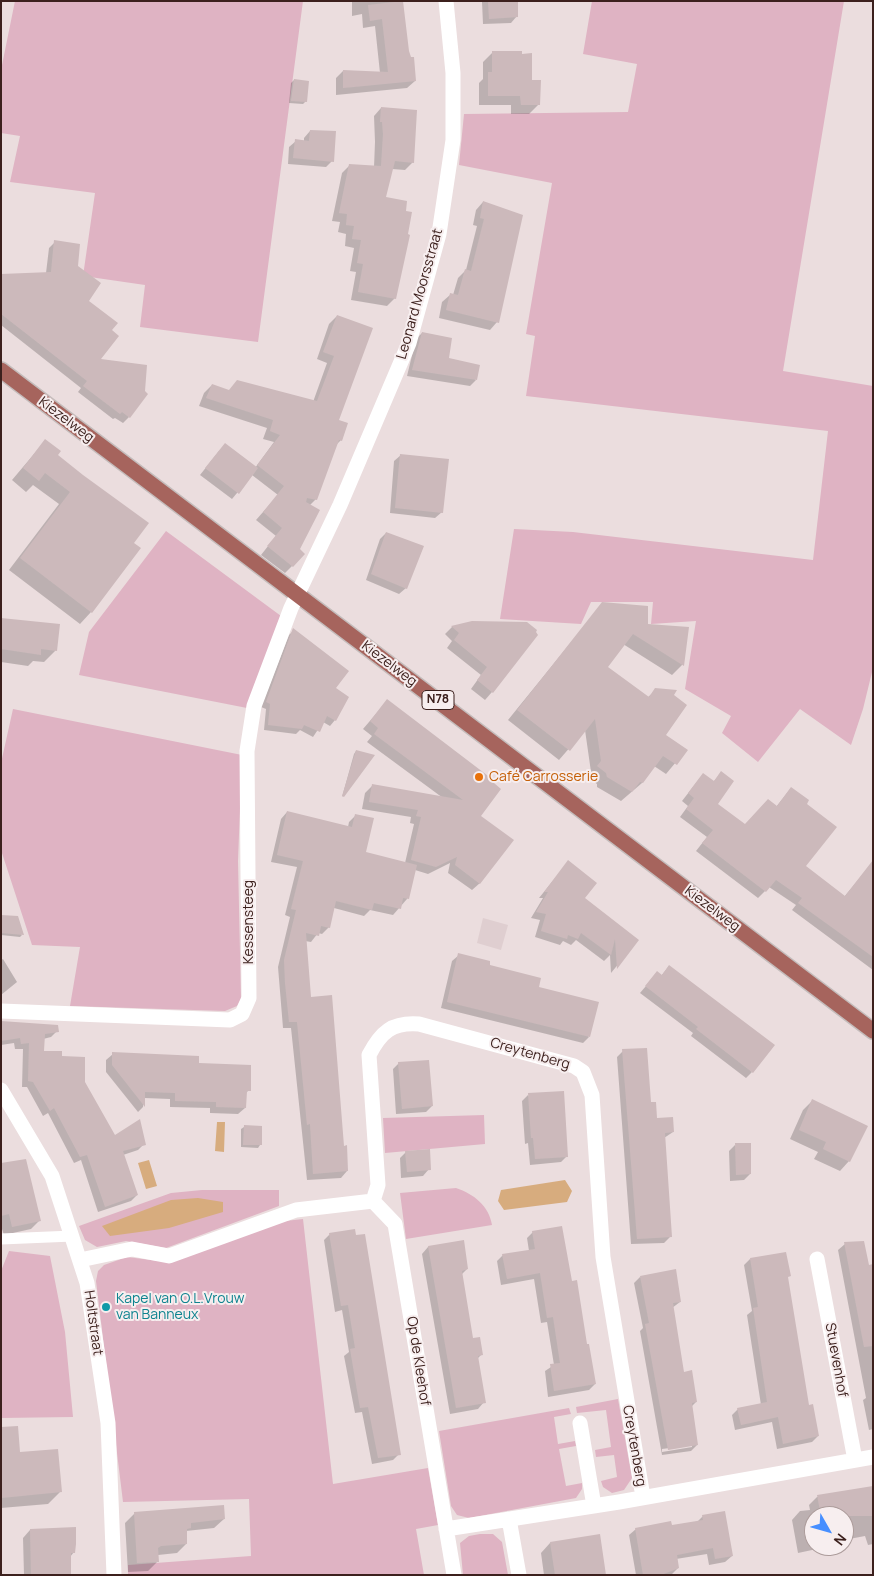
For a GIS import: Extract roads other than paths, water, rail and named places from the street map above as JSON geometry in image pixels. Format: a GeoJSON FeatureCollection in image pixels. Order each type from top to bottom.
{"type":"FeatureCollection","features":[{"type":"Feature","properties":{"kind":"main road","name":"Kiezelweg"},"geometry":{"type":"LineString","coordinates":[[1,370],[873,1031]]}},
{"type":"Feature","properties":{"kind":"street","name":"Leonard Moorsstraat"},"geometry":{"type":"LineString","coordinates":[[297,596],[340,506],[409,343],[439,234],[453,140],[453,74],[446,1]]}},
{"type":"Feature","properties":{"kind":"street","name":"Kessensteeg"},"geometry":{"type":"LineString","coordinates":[[1,1011],[230,1020],[242,1014],[249,998],[247,751],[254,706],[297,596]]}},
{"type":"Feature","properties":{"kind":"street","name":"Creytenberg"},"geometry":{"type":"LineString","coordinates":[[373,1201],[378,1185],[369,1056],[376,1041],[393,1027],[405,1023],[420,1024],[574,1066],[583,1072],[592,1095],[603,1257],[643,1497],[873,1457]]}},
{"type":"Feature","properties":{"kind":"street","name":"Holtstraat"},"geometry":{"type":"LineString","coordinates":[[1,1090],[52,1176],[87,1283],[108,1423],[114,1575]]}},
{"type":"Feature","properties":{"kind":"street"},"geometry":{"type":"LineString","coordinates":[[80,1260],[132,1249],[169,1256],[296,1210],[373,1201]]}},
{"type":"Feature","properties":{"kind":"street","name":"Op de Kleehof"},"geometry":{"type":"LineString","coordinates":[[373,1201],[396,1224],[454,1575]]}},
{"type":"Feature","properties":{"kind":"street","name":"Stuevenhof"},"geometry":{"type":"LineString","coordinates":[[817,1259],[854,1460]]}},
{"type":"Feature","properties":{"kind":"street"},"geometry":{"type":"LineString","coordinates":[[580,1423],[594,1506]]}},
{"type":"Feature","properties":{"kind":"street"},"geometry":{"type":"LineString","coordinates":[[446,1529],[643,1497]]}},
{"type":"Feature","properties":{"kind":"street"},"geometry":{"type":"LineString","coordinates":[[509,1519],[519,1575]]}},
{"type":"Feature","properties":{"kind":"lane"},"geometry":{"type":"LineString","coordinates":[[1,1239],[73,1236]]}},
{"type":"Feature","properties":{"kind":"place","name":"Café Carrosserie"},"geometry":{"type":"Point","coordinates":[479,777]}},
{"type":"Feature","properties":{"kind":"place","name":"Kapel van O.L.Vrouw van Banneux"},"geometry":{"type":"Point","coordinates":[106,1307]}}]}
